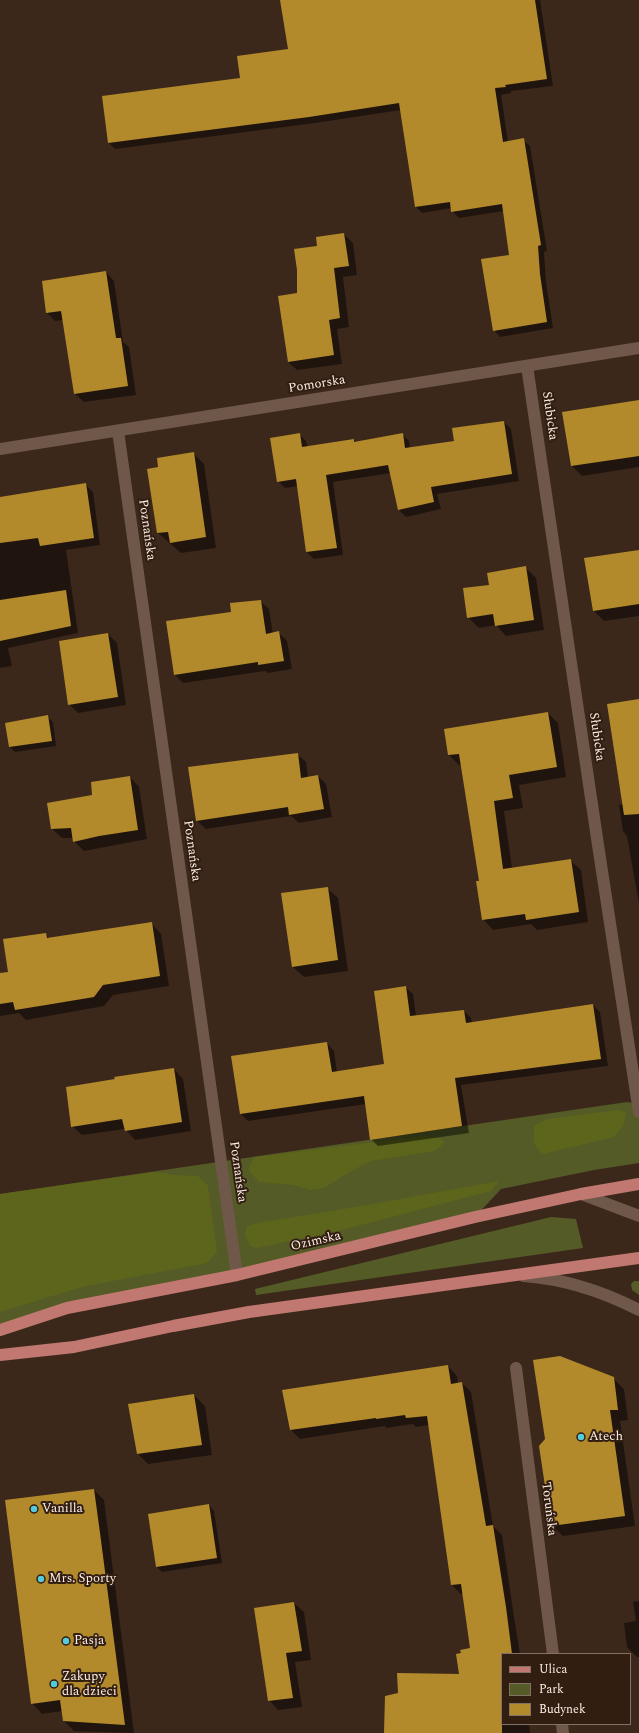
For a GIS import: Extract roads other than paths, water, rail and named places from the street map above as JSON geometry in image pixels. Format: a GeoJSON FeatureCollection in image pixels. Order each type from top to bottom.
{"type":"FeatureCollection","features":[{"type":"Feature","properties":{"kind":"main road","name":"Ozimska"},"geometry":{"type":"LineString","coordinates":[[0,1330],[67,1308],[237,1275],[476,1217],[581,1194],[639,1184]]}},
{"type":"Feature","properties":{"kind":"main road"},"geometry":{"type":"LineString","coordinates":[[0,1355],[74,1347],[249,1312],[639,1258]]}},
{"type":"Feature","properties":{"kind":"street","name":"Pomorska"},"geometry":{"type":"LineString","coordinates":[[0,449],[639,348]]}},
{"type":"Feature","properties":{"kind":"street","name":"Słubicka"},"geometry":{"type":"LineString","coordinates":[[527,366],[639,1112]]}},
{"type":"Feature","properties":{"kind":"street","name":"Poznańska"},"geometry":{"type":"LineString","coordinates":[[118,431],[237,1275]]}},
{"type":"Feature","properties":{"kind":"street"},"geometry":{"type":"LineString","coordinates":[[581,1194],[639,1216]]}},
{"type":"Feature","properties":{"kind":"street"},"geometry":{"type":"LineString","coordinates":[[511,1275],[534,1277],[575,1286],[639,1310]]}},
{"type":"Feature","properties":{"kind":"street","name":"Toruńska"},"geometry":{"type":"LineString","coordinates":[[516,1368],[553,1653]]}},
{"type":"Feature","properties":{"kind":"place","name":"Atech"},"geometry":{"type":"Point","coordinates":[581,1437]}},
{"type":"Feature","properties":{"kind":"place","name":"Vanilla"},"geometry":{"type":"Point","coordinates":[34,1509]}},
{"type":"Feature","properties":{"kind":"place","name":"Mrs. Sporty"},"geometry":{"type":"Point","coordinates":[41,1579]}},
{"type":"Feature","properties":{"kind":"place","name":"Pasja"},"geometry":{"type":"Point","coordinates":[66,1641]}},
{"type":"Feature","properties":{"kind":"place","name":"Zakupy dla dzieci"},"geometry":{"type":"Point","coordinates":[54,1684]}}]}
